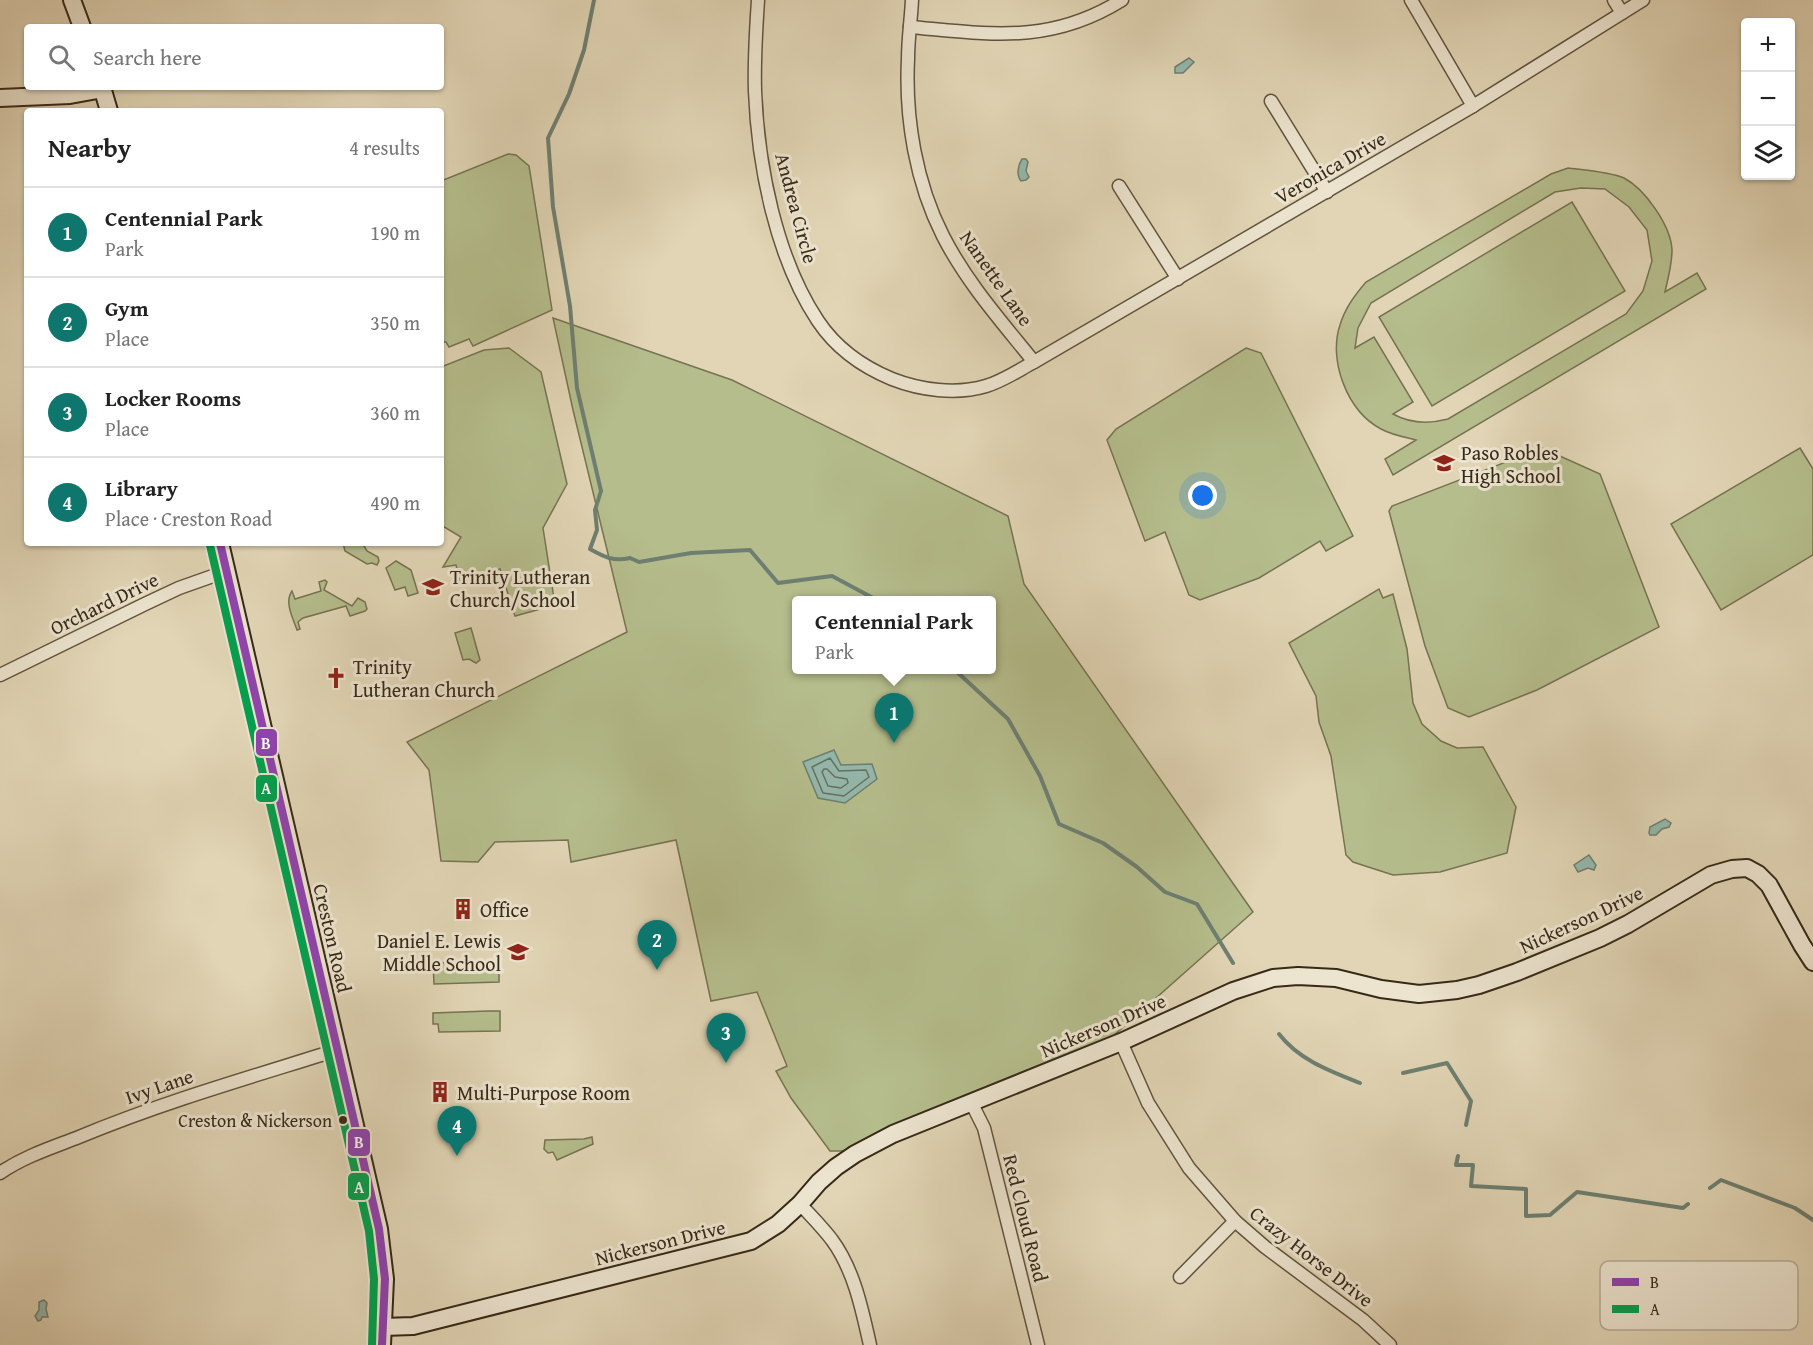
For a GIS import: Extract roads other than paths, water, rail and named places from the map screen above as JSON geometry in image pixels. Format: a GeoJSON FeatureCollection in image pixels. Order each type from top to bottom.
{"type":"FeatureCollection","features":[{"type":"Feature","properties":{"kind":"street"},"geometry":{"type":"LineString","coordinates":[[72,0],[81,24]]}},
{"type":"Feature","properties":{"kind":"street","name":"Andrea Circle"},"geometry":{"type":"LineString","coordinates":[[758,0],[755,91],[761,151],[771,204],[785,252],[802,292],[819,322],[858,362],[881,374],[917,387],[933,390],[964,390],[984,387],[1034,362]]}},
{"type":"Feature","properties":{"kind":"street","name":"Nanette Lane"},"geometry":{"type":"LineString","coordinates":[[912,0],[908,60],[911,133],[930,207],[960,265],[986,303],[1034,362]]}},
{"type":"Feature","properties":{"kind":"street"},"geometry":{"type":"LineString","coordinates":[[910,27],[1011,35],[1081,21],[1122,0]]}},
{"type":"Feature","properties":{"kind":"street"},"geometry":{"type":"LineString","coordinates":[[1411,0],[1473,106]]}},
{"type":"Feature","properties":{"kind":"street"},"geometry":{"type":"LineString","coordinates":[[1614,0],[1622,13]]}},
{"type":"Feature","properties":{"kind":"street","name":"Veronica Drive"},"geometry":{"type":"LineString","coordinates":[[1034,362],[1473,106],[1642,0]]}},
{"type":"Feature","properties":{"kind":"street"},"geometry":{"type":"LineString","coordinates":[[0,98],[70,95],[94,90]]}},
{"type":"Feature","properties":{"kind":"street"},"geometry":{"type":"LineString","coordinates":[[104,90],[108,108]]}},
{"type":"Feature","properties":{"kind":"street"},"geometry":{"type":"LineString","coordinates":[[1271,101],[1326,192]]}},
{"type":"Feature","properties":{"kind":"street"},"geometry":{"type":"LineString","coordinates":[[1119,186],[1178,279]]}},
{"type":"Feature","properties":{"kind":"street","name":"Creston Road"},"geometry":{"type":"LineString","coordinates":[[221,546],[379,1229],[385,1279],[382,1345]]}},
{"type":"Feature","properties":{"kind":"street","name":"Orchard Drive"},"geometry":{"type":"LineString","coordinates":[[0,675],[179,588],[227,572]]}},
{"type":"Feature","properties":{"kind":"street","name":"Nickerson Drive"},"geometry":{"type":"LineString","coordinates":[[383,1327],[413,1326],[751,1241],[778,1224],[836,1167],[893,1134],[1121,1042],[1233,991],[1273,978],[1298,976],[1336,978],[1381,989],[1419,994],[1479,985],[1599,938],[1628,924],[1712,875],[1732,869],[1747,868],[1758,874],[1769,885],[1813,962]]}},
{"type":"Feature","properties":{"kind":"street","name":"Crazy Horse Drive"},"geometry":{"type":"LineString","coordinates":[[1121,1042],[1148,1103],[1189,1168],[1235,1221],[1265,1247],[1363,1320],[1390,1345]]}},
{"type":"Feature","properties":{"kind":"street","name":"Ivy Lane"},"geometry":{"type":"LineString","coordinates":[[0,1173],[19,1161],[104,1126],[337,1050]]}},
{"type":"Feature","properties":{"kind":"street","name":"Red Cloud Road"},"geometry":{"type":"LineString","coordinates":[[971,1102],[984,1128],[1038,1345]]}},
{"type":"Feature","properties":{"kind":"street"},"geometry":{"type":"LineString","coordinates":[[800,1204],[832,1240],[848,1268],[860,1301],[870,1345]]}},
{"type":"Feature","properties":{"kind":"street"},"geometry":{"type":"LineString","coordinates":[[1180,1277],[1235,1221]]}},
{"type":"Feature","properties":{"kind":"water"},"geometry":{"type":"Polygon","coordinates":[[[1189,58],[1194,62],[1183,73],[1175,73],[1175,67],[1189,58]]]}},
{"type":"Feature","properties":{"kind":"water"},"geometry":{"type":"Polygon","coordinates":[[[1022,159],[1028,162],[1026,171],[1029,177],[1021,181],[1018,170],[1022,159]]]}},
{"type":"Feature","properties":{"kind":"water"},"geometry":{"type":"Polygon","coordinates":[[[834,750],[841,765],[872,764],[877,779],[845,803],[818,798],[803,762],[834,750]]]}},
{"type":"Feature","properties":{"kind":"water"},"geometry":{"type":"Polygon","coordinates":[[[1665,819],[1671,823],[1669,827],[1662,829],[1656,835],[1650,835],[1650,827],[1665,819]]]}},
{"type":"Feature","properties":{"kind":"water"},"geometry":{"type":"Polygon","coordinates":[[[1589,855],[1596,865],[1594,870],[1588,868],[1578,872],[1574,865],[1589,855]]]}},
{"type":"Feature","properties":{"kind":"water"},"geometry":{"type":"Polygon","coordinates":[[[44,1300],[47,1303],[48,1317],[42,1317],[38,1321],[35,1316],[39,1310],[39,1302],[44,1300]]]}},
{"type":"Feature","properties":{"kind":"waterway"},"geometry":{"type":"LineString","coordinates":[[594,0],[584,50],[569,94],[548,138],[553,207],[570,306],[577,388],[601,491],[595,510],[597,530],[590,549],[609,558],[630,558],[639,562],[691,553],[750,550],[778,583],[832,576],[869,596]]}},
{"type":"Feature","properties":{"kind":"waterway"},"geometry":{"type":"LineString","coordinates":[[959,674],[1008,719],[1040,776],[1059,824],[1103,843],[1137,867],[1165,892],[1197,904],[1233,963]]}},
{"type":"Feature","properties":{"kind":"waterway"},"geometry":{"type":"LineString","coordinates":[[1279,1034],[1306,1058],[1360,1083]]}},
{"type":"Feature","properties":{"kind":"waterway"},"geometry":{"type":"LineString","coordinates":[[1403,1073],[1447,1063],[1471,1101],[1466,1125]]}},
{"type":"Feature","properties":{"kind":"waterway"},"geometry":{"type":"LineString","coordinates":[[1458,1156],[1456,1165],[1473,1165],[1471,1186],[1526,1189],[1526,1216],[1550,1215],[1577,1192],[1683,1208],[1688,1204]]}},
{"type":"Feature","properties":{"kind":"waterway"},"geometry":{"type":"LineString","coordinates":[[1710,1188],[1721,1180],[1795,1208],[1813,1220]]}},
{"type":"Feature","properties":{"kind":"place","name":"Paso Robles High School"},"geometry":{"type":"Point","coordinates":[1444,463]}},
{"type":"Feature","properties":{"kind":"place","name":"Trinity Lutheran Church/School"},"geometry":{"type":"Point","coordinates":[433,587]}},
{"type":"Feature","properties":{"kind":"place","name":"Trinity Lutheran Church"},"geometry":{"type":"Point","coordinates":[336,678]}},
{"type":"Feature","properties":{"kind":"place","name":"Centennial Park"},"geometry":{"type":"Point","coordinates":[894,743]}},
{"type":"Feature","properties":{"kind":"place","name":"Office"},"geometry":{"type":"Point","coordinates":[463,909]}},
{"type":"Feature","properties":{"kind":"place","name":"Daniel E. Lewis Middle School"},"geometry":{"type":"Point","coordinates":[518,952]}},
{"type":"Feature","properties":{"kind":"place","name":"Gym"},"geometry":{"type":"Point","coordinates":[657,970]}},
{"type":"Feature","properties":{"kind":"place","name":"Locker Rooms"},"geometry":{"type":"Point","coordinates":[726,1063]}},
{"type":"Feature","properties":{"kind":"place","name":"Multi-Purpose Room"},"geometry":{"type":"Point","coordinates":[440,1092]}},
{"type":"Feature","properties":{"kind":"place","name":"Creston & Nickerson"},"geometry":{"type":"Point","coordinates":[343,1120]}},
{"type":"Feature","properties":{"kind":"place","name":"Library"},"geometry":{"type":"Point","coordinates":[457,1156]}}]}
